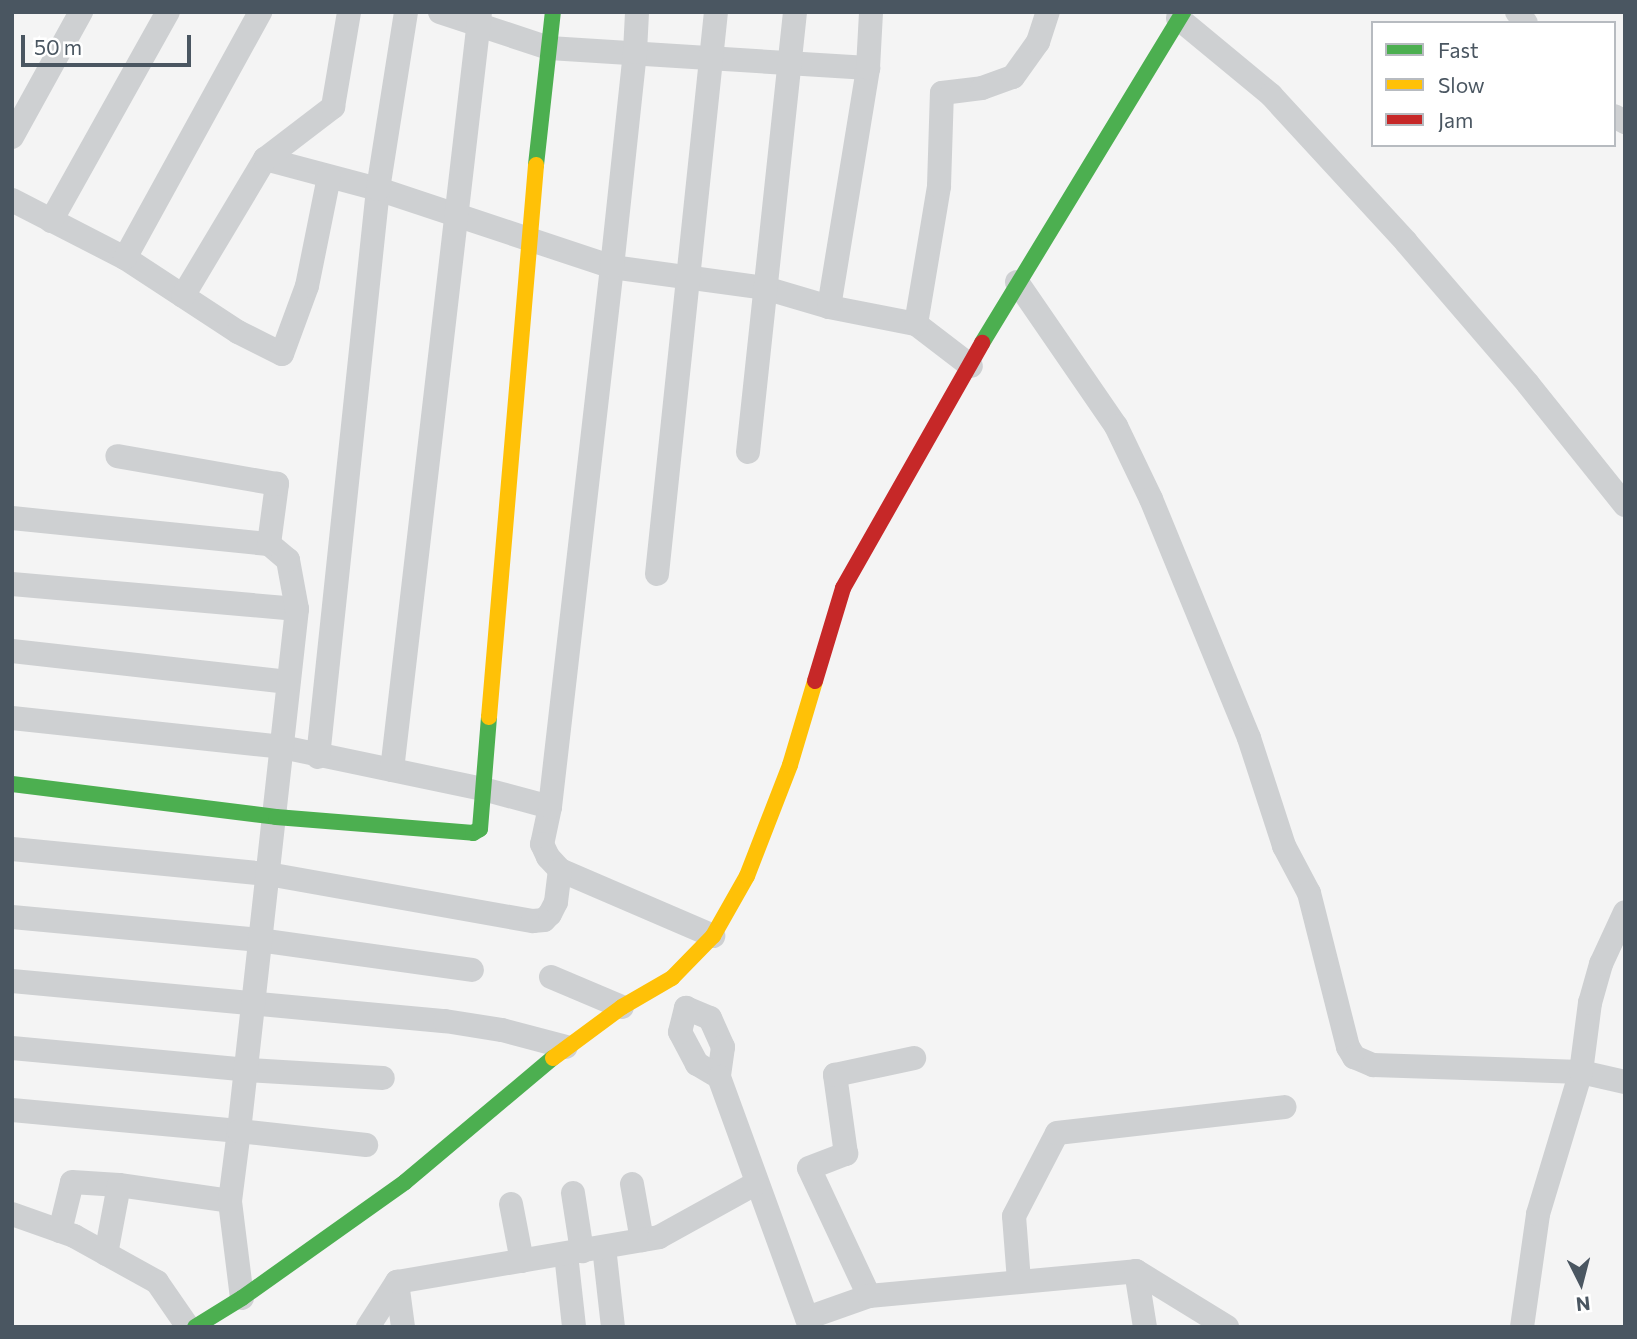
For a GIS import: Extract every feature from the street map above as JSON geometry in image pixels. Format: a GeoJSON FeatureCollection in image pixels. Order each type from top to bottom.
{"type":"FeatureCollection","features":[{"type":"Feature","properties":{"kind":"street"},"geometry":{"type":"LineString","coordinates":[[12,137],[81,12]]}},
{"type":"Feature","properties":{"kind":"street"},"geometry":{"type":"LineString","coordinates":[[51,221],[168,12]]}},
{"type":"Feature","properties":{"kind":"street"},"geometry":{"type":"LineString","coordinates":[[125,258],[260,12]]}},
{"type":"Feature","properties":{"kind":"street"},"geometry":{"type":"LineString","coordinates":[[183,296],[265,159],[333,107],[349,12]]}},
{"type":"Feature","properties":{"kind":"street"},"geometry":{"type":"LineString","coordinates":[[318,757],[378,189],[407,12]]}},
{"type":"Feature","properties":{"kind":"street"},"geometry":{"type":"LineString","coordinates":[[440,12],[480,20],[549,48],[791,61],[868,68]]}},
{"type":"Feature","properties":{"kind":"street"},"geometry":{"type":"LineString","coordinates":[[12,784],[276,817],[473,833],[480,829],[483,820],[483,789],[528,237],[552,12]]}},
{"type":"Feature","properties":{"kind":"street"},"geometry":{"type":"LineString","coordinates":[[636,12],[635,52],[551,807],[542,844],[548,857],[560,870],[713,936]]}},
{"type":"Feature","properties":{"kind":"street"},"geometry":{"type":"LineString","coordinates":[[657,574],[716,12]]}},
{"type":"Feature","properties":{"kind":"street"},"geometry":{"type":"LineString","coordinates":[[748,452],[795,12]]}},
{"type":"Feature","properties":{"kind":"street"},"geometry":{"type":"LineString","coordinates":[[829,307],[868,68],[871,12]]}},
{"type":"Feature","properties":{"kind":"street"},"geometry":{"type":"LineString","coordinates":[[916,324],[939,186],[942,93],[982,88],[1013,78],[1038,42],[1048,12]]}},
{"type":"Feature","properties":{"kind":"street"},"geometry":{"type":"LineString","coordinates":[[195,1327],[242,1298],[405,1182],[566,1047],[622,1007],[672,978],[713,936],[747,876],[790,765],[843,588],[1017,282],[1181,15],[1271,94],[1406,242],[1528,384],[1625,505]]}},
{"type":"Feature","properties":{"kind":"street"},"geometry":{"type":"LineString","coordinates":[[392,770],[455,214],[480,20]]}},
{"type":"Feature","properties":{"kind":"street"},"geometry":{"type":"LineString","coordinates":[[265,159],[378,189],[612,267],[765,288],[829,307],[916,324],[971,366]]}},
{"type":"Feature","properties":{"kind":"street"},"geometry":{"type":"LineString","coordinates":[[12,200],[125,258],[238,332],[282,354],[307,286],[330,177]]}},
{"type":"Feature","properties":{"kind":"street"},"geometry":{"type":"LineString","coordinates":[[1017,282],[1116,426],[1152,499],[1249,738],[1284,846],[1309,892],[1348,1048],[1354,1057],[1373,1065],[1581,1072],[1625,1082]]}},
{"type":"Feature","properties":{"kind":"street"},"geometry":{"type":"LineString","coordinates":[[117,456],[277,484],[269,544]]}},
{"type":"Feature","properties":{"kind":"street"},"geometry":{"type":"LineString","coordinates":[[12,518],[269,544],[288,560],[297,609],[276,817],[252,1004],[248,1070],[230,1200],[242,1298]]}},
{"type":"Feature","properties":{"kind":"street"},"geometry":{"type":"LineString","coordinates":[[12,584],[297,609]]}},
{"type":"Feature","properties":{"kind":"street"},"geometry":{"type":"LineString","coordinates":[[12,651],[288,682]]}},
{"type":"Feature","properties":{"kind":"street"},"geometry":{"type":"LineString","coordinates":[[12,718],[282,747],[318,757],[483,789],[551,807]]}},
{"type":"Feature","properties":{"kind":"street"},"geometry":{"type":"LineString","coordinates":[[12,849],[268,874],[533,921],[544,920],[550,914],[556,902],[560,870]]}},
{"type":"Feature","properties":{"kind":"street"},"geometry":{"type":"LineString","coordinates":[[1522,1327],[1538,1214],[1581,1072],[1590,1003],[1601,964],[1625,912]]}},
{"type":"Feature","properties":{"kind":"street"},"geometry":{"type":"LineString","coordinates":[[12,917],[259,940],[472,970]]}},
{"type":"Feature","properties":{"kind":"street"},"geometry":{"type":"LineString","coordinates":[[551,977],[622,1007]]}},
{"type":"Feature","properties":{"kind":"street"},"geometry":{"type":"LineString","coordinates":[[672,978],[686,1007],[710,1018],[723,1047],[719,1077],[755,1184],[808,1323],[869,1296],[1136,1271],[1227,1327]]}},
{"type":"Feature","properties":{"kind":"street"},"geometry":{"type":"LineString","coordinates":[[12,981],[445,1021],[502,1030],[566,1047]]}},
{"type":"Feature","properties":{"kind":"street"},"geometry":{"type":"LineString","coordinates":[[12,1048],[248,1070],[383,1078]]}},
{"type":"Feature","properties":{"kind":"street"},"geometry":{"type":"LineString","coordinates":[[869,1296],[809,1168],[846,1154],[835,1074],[914,1058]]}},
{"type":"Feature","properties":{"kind":"street"},"geometry":{"type":"LineString","coordinates":[[1019,1281],[1014,1216],[1057,1133],[1285,1107]]}},
{"type":"Feature","properties":{"kind":"street"},"geometry":{"type":"LineString","coordinates":[[12,1110],[366,1145]]}},
{"type":"Feature","properties":{"kind":"street"},"geometry":{"type":"LineString","coordinates":[[60,1231],[72,1182],[119,1185],[230,1200]]}},
{"type":"Feature","properties":{"kind":"street"},"geometry":{"type":"LineString","coordinates":[[632,1184],[642,1240]]}},
{"type":"Feature","properties":{"kind":"street"},"geometry":{"type":"LineString","coordinates":[[368,1327],[397,1282],[659,1237],[755,1184]]}},
{"type":"Feature","properties":{"kind":"street"},"geometry":{"type":"LineString","coordinates":[[106,1254],[119,1185]]}},
{"type":"Feature","properties":{"kind":"street"},"geometry":{"type":"LineString","coordinates":[[573,1193],[584,1250],[613,1327]]}},
{"type":"Feature","properties":{"kind":"street"},"geometry":{"type":"LineString","coordinates":[[511,1204],[522,1261]]}},
{"type":"Feature","properties":{"kind":"street"},"geometry":{"type":"LineString","coordinates":[[12,1214],[60,1231],[157,1282],[188,1327]]}},
{"type":"Feature","properties":{"kind":"street"},"geometry":{"type":"LineString","coordinates":[[574,1327],[584,1250]]}},
{"type":"Feature","properties":{"kind":"street"},"geometry":{"type":"LineString","coordinates":[[1136,1271],[1145,1327]]}},
{"type":"Feature","properties":{"kind":"street"},"geometry":{"type":"LineString","coordinates":[[397,1282],[403,1327]]}},
{"type":"Feature","properties":{"kind":"traffic: fast"},"geometry":{"type":"LineString","coordinates":[[536,165],[553,12]]}},
{"type":"Feature","properties":{"kind":"traffic: fast"},"geometry":{"type":"LineString","coordinates":[[982,343],[1183,12]]}},
{"type":"Feature","properties":{"kind":"traffic: fast"},"geometry":{"type":"LineString","coordinates":[[12,784],[276,817],[473,833],[480,829],[489,717]]}},
{"type":"Feature","properties":{"kind":"traffic: fast"},"geometry":{"type":"LineString","coordinates":[[195,1327],[242,1298],[405,1182],[553,1058]]}},
{"type":"Feature","properties":{"kind":"traffic: slow"},"geometry":{"type":"LineString","coordinates":[[489,717],[536,165]]}},
{"type":"Feature","properties":{"kind":"traffic: slow"},"geometry":{"type":"LineString","coordinates":[[553,1058],[622,1007],[672,978],[713,936],[747,876],[790,765],[815,681]]}},
{"type":"Feature","properties":{"kind":"traffic: jam"},"geometry":{"type":"LineString","coordinates":[[815,681],[843,588],[982,343]]}}]}
